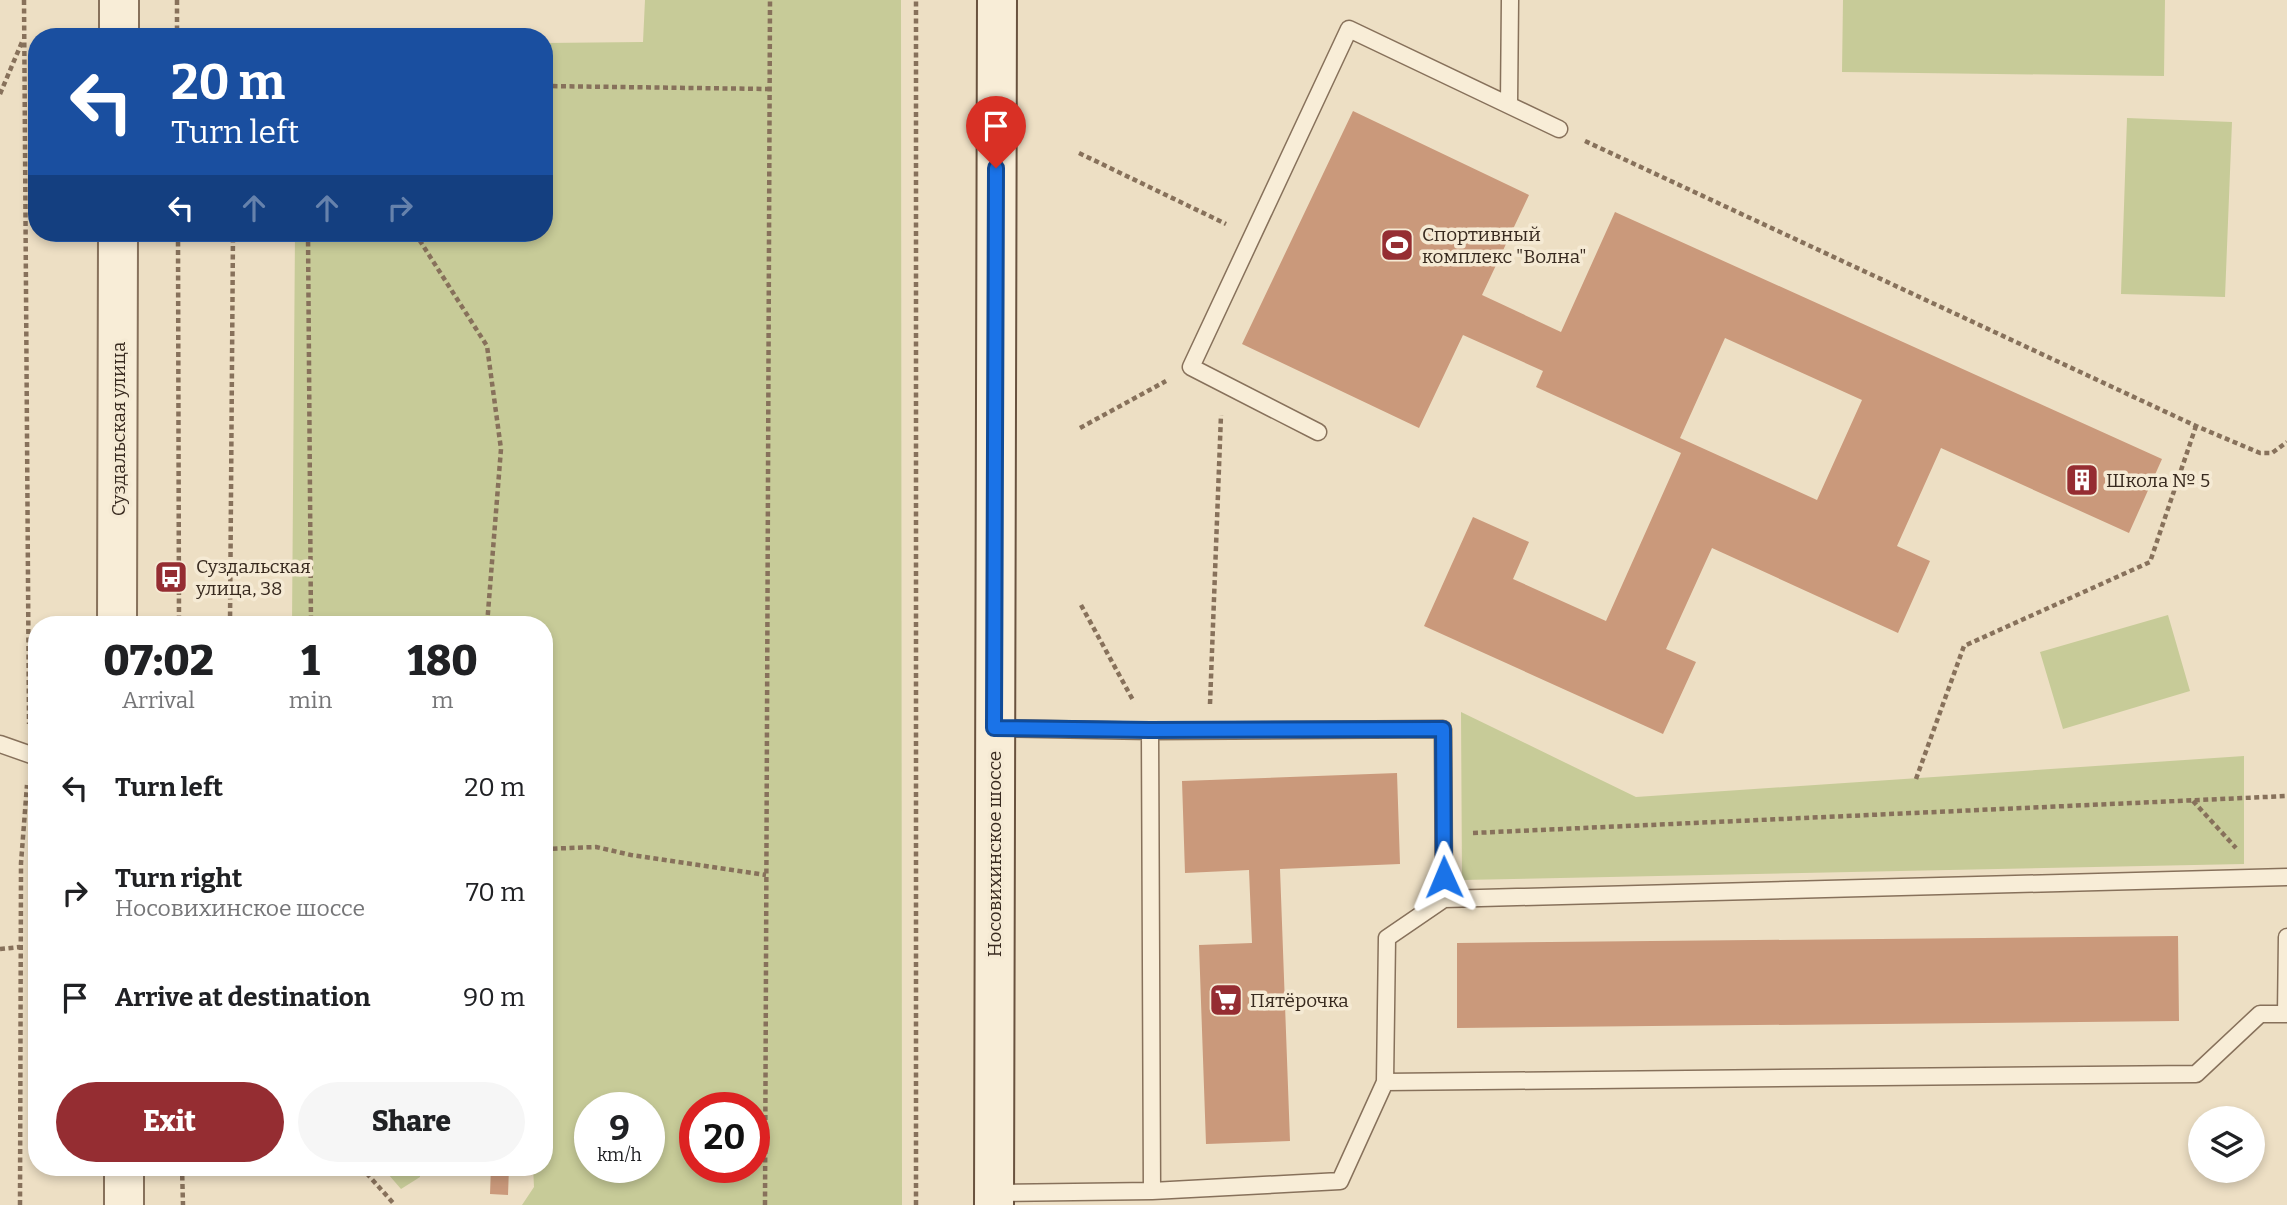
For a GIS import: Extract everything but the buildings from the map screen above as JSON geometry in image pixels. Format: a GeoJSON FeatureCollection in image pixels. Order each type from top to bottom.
{"type":"FeatureCollection","features":[{"type":"Feature","properties":{"kind":"main road"},"geometry":{"type":"LineString","coordinates":[[119,0],[119,28]]}},
{"type":"Feature","properties":{"kind":"main road","name":"Носовихинское шоссе"},"geometry":{"type":"LineString","coordinates":[[994,1199],[997,0]]}},
{"type":"Feature","properties":{"kind":"main road","name":"Суздальская улица"},"geometry":{"type":"LineString","coordinates":[[117,616],[118,242]]}},
{"type":"Feature","properties":{"kind":"main road"},"geometry":{"type":"LineString","coordinates":[[124,1176],[124,1205]]}},
{"type":"Feature","properties":{"kind":"lane"},"geometry":{"type":"LineString","coordinates":[[1509,104],[1510,0]]}},
{"type":"Feature","properties":{"kind":"lane"},"geometry":{"type":"LineString","coordinates":[[1318,432],[1191,367],[1349,29],[1559,129]]}},
{"type":"Feature","properties":{"kind":"lane"},"geometry":{"type":"LineString","coordinates":[[994,728],[1443,729],[1444,899]]}},
{"type":"Feature","properties":{"kind":"lane"},"geometry":{"type":"LineString","coordinates":[[1150,730],[1152,1191]]}},
{"type":"Feature","properties":{"kind":"lane"},"geometry":{"type":"LineString","coordinates":[[0,744],[28,755]]}},
{"type":"Feature","properties":{"kind":"lane"},"geometry":{"type":"LineString","coordinates":[[994,1199],[1340,1181],[1385,1082],[1387,938],[1444,899],[2287,877]]}},
{"type":"Feature","properties":{"kind":"lane"},"geometry":{"type":"LineString","coordinates":[[1385,1082],[2196,1074],[2260,1014],[2287,1014],[2287,937]]}},
{"type":"Feature","properties":{"kind":"path"},"geometry":{"type":"LineString","coordinates":[[24,0],[31,616]]}},
{"type":"Feature","properties":{"kind":"path"},"geometry":{"type":"LineString","coordinates":[[177,0],[177,28]]}},
{"type":"Feature","properties":{"kind":"path"},"geometry":{"type":"LineString","coordinates":[[765,1205],[770,0]]}},
{"type":"Feature","properties":{"kind":"path"},"geometry":{"type":"LineString","coordinates":[[916,0],[916,1205]]}},
{"type":"Feature","properties":{"kind":"path"},"geometry":{"type":"LineString","coordinates":[[0,94],[24,37]]}},
{"type":"Feature","properties":{"kind":"path"},"geometry":{"type":"LineString","coordinates":[[553,86],[769,89]]}},
{"type":"Feature","properties":{"kind":"path"},"geometry":{"type":"LineString","coordinates":[[1559,129],[2196,426],[2260,453],[2272,453],[2287,442]]}},
{"type":"Feature","properties":{"kind":"path"},"geometry":{"type":"LineString","coordinates":[[1079,153],[1252,236]]}},
{"type":"Feature","properties":{"kind":"path"},"geometry":{"type":"LineString","coordinates":[[178,242],[178,616]]}},
{"type":"Feature","properties":{"kind":"path"},"geometry":{"type":"LineString","coordinates":[[230,616],[233,242]]}},
{"type":"Feature","properties":{"kind":"path"},"geometry":{"type":"LineString","coordinates":[[308,242],[311,616]]}},
{"type":"Feature","properties":{"kind":"path"},"geometry":{"type":"LineString","coordinates":[[421,242],[487,346],[501,449],[488,616]]}},
{"type":"Feature","properties":{"kind":"path"},"geometry":{"type":"LineString","coordinates":[[1080,428],[1191,367]]}},
{"type":"Feature","properties":{"kind":"path"},"geometry":{"type":"LineString","coordinates":[[1209,730],[1222,383]]}},
{"type":"Feature","properties":{"kind":"path"},"geometry":{"type":"LineString","coordinates":[[1916,779],[1964,646],[2150,562],[2196,426]]}},
{"type":"Feature","properties":{"kind":"path"},"geometry":{"type":"LineString","coordinates":[[1082,605],[1150,730]]}},
{"type":"Feature","properties":{"kind":"path"},"geometry":{"type":"LineString","coordinates":[[1443,834],[2287,796]]}},
{"type":"Feature","properties":{"kind":"path"},"geometry":{"type":"LineString","coordinates":[[20,1205],[21,863],[28,801]]}},
{"type":"Feature","properties":{"kind":"path"},"geometry":{"type":"LineString","coordinates":[[2193,801],[2263,877]]}},
{"type":"Feature","properties":{"kind":"path"},"geometry":{"type":"LineString","coordinates":[[553,848],[596,846],[631,855],[766,875]]}},
{"type":"Feature","properties":{"kind":"path"},"geometry":{"type":"LineString","coordinates":[[0,949],[20,947]]}},
{"type":"Feature","properties":{"kind":"path"},"geometry":{"type":"LineString","coordinates":[[182,1176],[183,1205]]}},
{"type":"Feature","properties":{"kind":"path"},"geometry":{"type":"LineString","coordinates":[[369,1176],[395,1205]]}},
{"type":"Feature","properties":{"kind":"green space"},"geometry":{"type":"Polygon","coordinates":[[[645,0],[901,0],[902,1205],[522,1205],[534,1187],[533,1176],[553,1176],[553,616],[292,616],[295,242],[553,242],[553,43],[643,42],[645,0]]]}},
{"type":"Feature","properties":{"kind":"green space"},"geometry":{"type":"Polygon","coordinates":[[[1843,0],[2165,0],[2164,76],[1842,72],[1843,0]]]}},
{"type":"Feature","properties":{"kind":"green space"},"geometry":{"type":"Polygon","coordinates":[[[2127,118],[2232,122],[2225,297],[2121,294],[2127,118]]]}},
{"type":"Feature","properties":{"kind":"green space"},"geometry":{"type":"Polygon","coordinates":[[[2168,615],[2190,691],[2063,729],[2040,652],[2168,615]]]}},
{"type":"Feature","properties":{"kind":"green space"},"geometry":{"type":"Polygon","coordinates":[[[1461,712],[1636,797],[2244,756],[2244,864],[1462,880],[1461,712]]]}},
{"type":"Feature","properties":{"kind":"green space"},"geometry":{"type":"Polygon","coordinates":[[[390,1176],[420,1176],[420,1177],[401,1189],[390,1176]]]}},
{"type":"Feature","properties":{"kind":"place","name":"Спортивный комплекс \"Волна\""},"geometry":{"type":"Point","coordinates":[1397,245]}},
{"type":"Feature","properties":{"kind":"place","name":"Школа № 5"},"geometry":{"type":"Point","coordinates":[2082,480]}},
{"type":"Feature","properties":{"kind":"place","name":"Суздальская улица, 38"},"geometry":{"type":"Point","coordinates":[171,577]}},
{"type":"Feature","properties":{"kind":"place","name":"Пятёрочка"},"geometry":{"type":"Point","coordinates":[1226,1000]}},
{"type":"Feature","properties":{"kind":"route"},"geometry":{"type":"LineString","coordinates":[[996,168],[994,728],[1443,729],[1444,877]]}}]}
